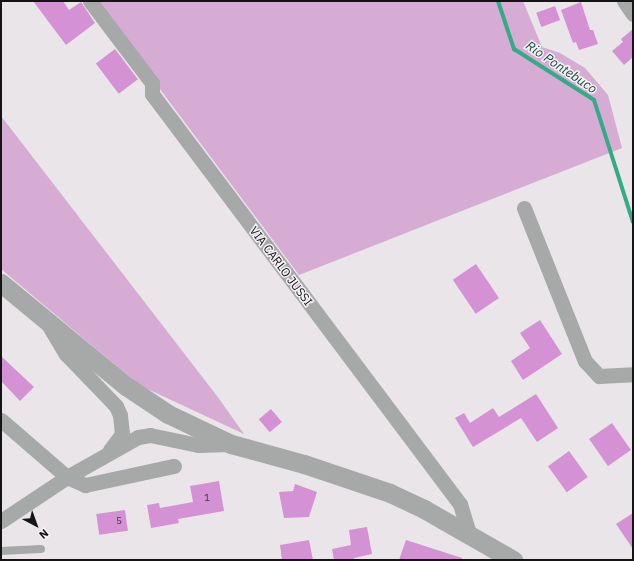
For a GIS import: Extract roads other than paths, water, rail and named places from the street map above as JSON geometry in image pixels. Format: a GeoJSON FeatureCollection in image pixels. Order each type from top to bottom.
{"type":"FeatureCollection","features":[{"type":"Feature","properties":{"kind":"street","name":"VIA CARLO JUSSI"},"geometry":{"type":"LineString","coordinates":[[90,1],[152,83],[152,94],[460,504],[469,534]]}},
{"type":"Feature","properties":{"kind":"street"},"geometry":{"type":"LineString","coordinates":[[624,1],[633,14]]}},
{"type":"Feature","properties":{"kind":"street"},"geometry":{"type":"LineString","coordinates":[[524,208],[585,361],[599,376],[633,374]]}},
{"type":"Feature","properties":{"kind":"street"},"geometry":{"type":"LineString","coordinates":[[1,283],[46,322],[148,402],[232,444],[304,464],[390,493],[469,534],[513,560]]}},
{"type":"Feature","properties":{"kind":"street"},"geometry":{"type":"LineString","coordinates":[[46,322],[66,354],[116,406],[120,415],[122,434],[108,453]]}},
{"type":"Feature","properties":{"kind":"street"},"geometry":{"type":"LineString","coordinates":[[1,420],[68,477],[85,485],[174,466]]}},
{"type":"Feature","properties":{"kind":"street"},"geometry":{"type":"LineString","coordinates":[[1,521],[108,453],[150,435],[198,445],[232,444]]}},
{"type":"Feature","properties":{"kind":"lane"},"geometry":{"type":"LineString","coordinates":[[1,551],[41,549]]}},
{"type":"Feature","properties":{"kind":"waterway","name":"Rio Pontebuco"},"geometry":{"type":"LineString","coordinates":[[498,1],[514,49],[594,100],[633,222]]}}]}
